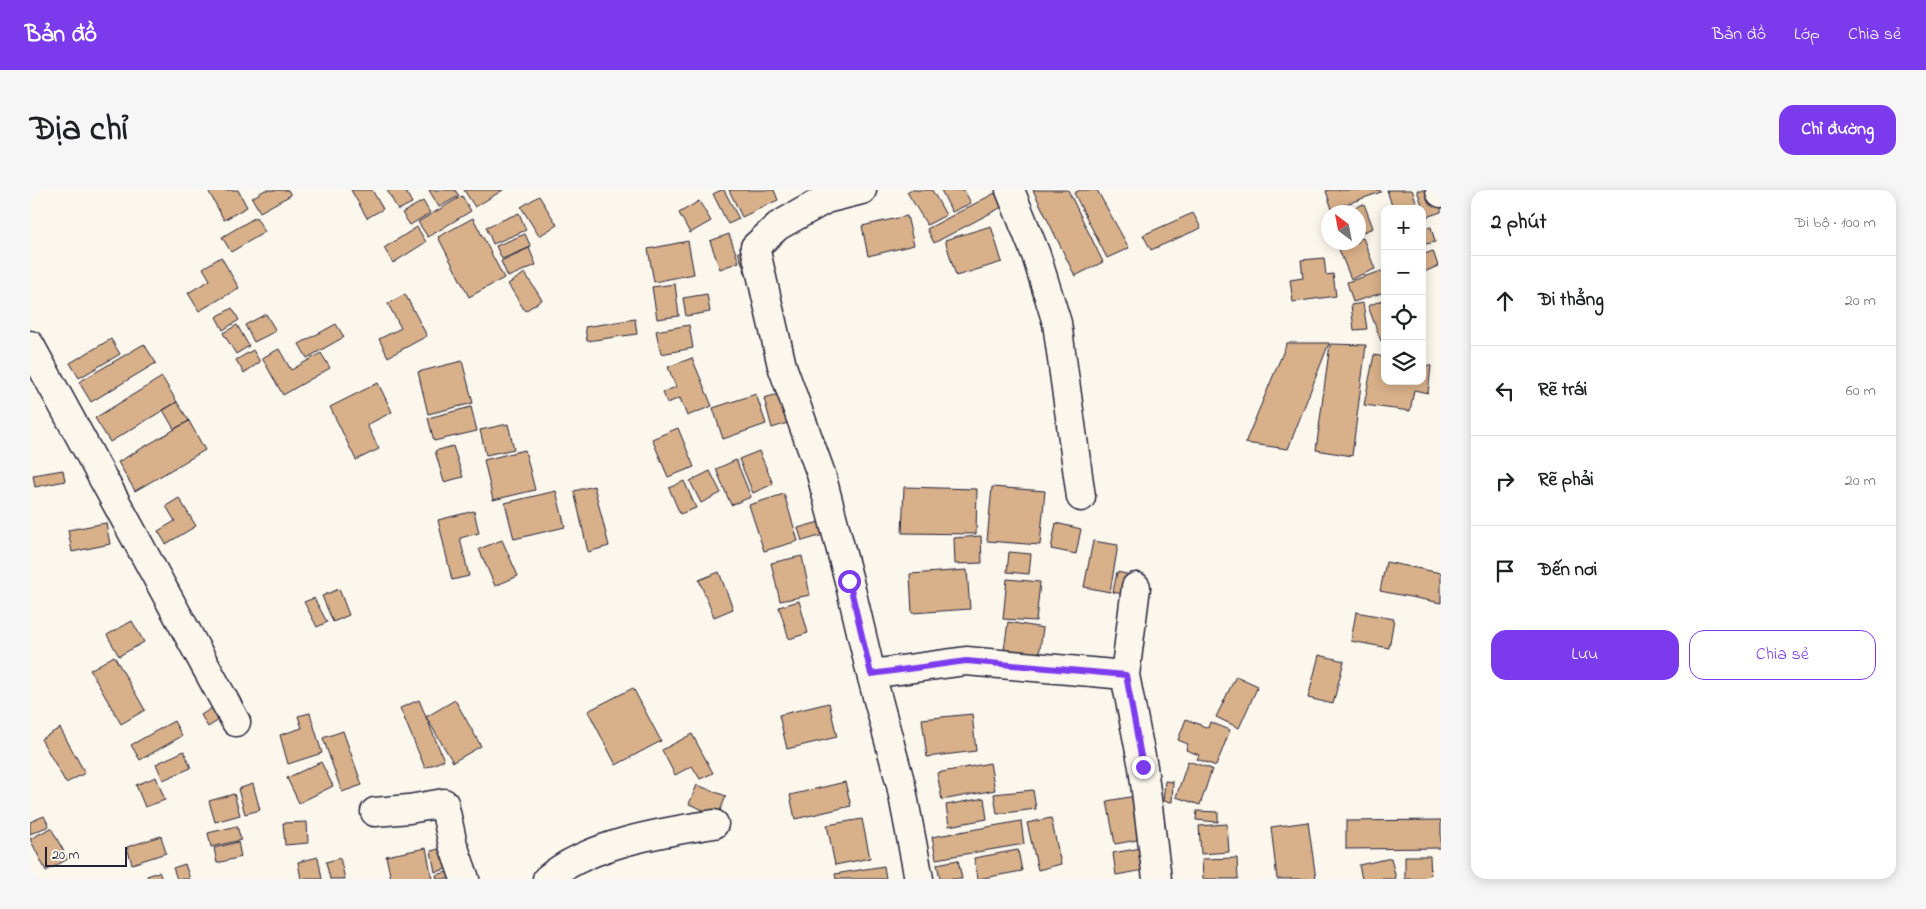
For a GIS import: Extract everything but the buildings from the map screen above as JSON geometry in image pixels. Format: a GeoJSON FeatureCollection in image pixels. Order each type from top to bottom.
{"type":"FeatureCollection","features":[{"type":"Feature","properties":{"kind":"street"},"geometry":{"type":"LineString","coordinates":[[862,190],[826,199],[778,226],[755,248],[782,366],[822,474],[871,674],[901,785],[919,879]]}},
{"type":"Feature","properties":{"kind":"street"},"geometry":{"type":"LineString","coordinates":[[1010,190],[1036,255],[1057,323],[1081,497]]}},
{"type":"Feature","properties":{"kind":"street"},"geometry":{"type":"LineString","coordinates":[[30,345],[236,722]]}},
{"type":"Feature","properties":{"kind":"street"},"geometry":{"type":"LineString","coordinates":[[1136,587],[1126,675],[1143,767],[1157,879]]}},
{"type":"Feature","properties":{"kind":"street"},"geometry":{"type":"LineString","coordinates":[[871,674],[966,661],[1126,675]]}},
{"type":"Feature","properties":{"kind":"street"},"geometry":{"type":"LineString","coordinates":[[375,812],[444,803],[453,845],[465,879]]}},
{"type":"Feature","properties":{"kind":"street"},"geometry":{"type":"LineString","coordinates":[[547,879],[561,867],[601,850],[663,832],[714,824]]}},
{"type":"Feature","properties":{"kind":"route"},"geometry":{"type":"LineString","coordinates":[[849,581],[871,674],[966,661],[1126,675],[1143,767]]}}]}
